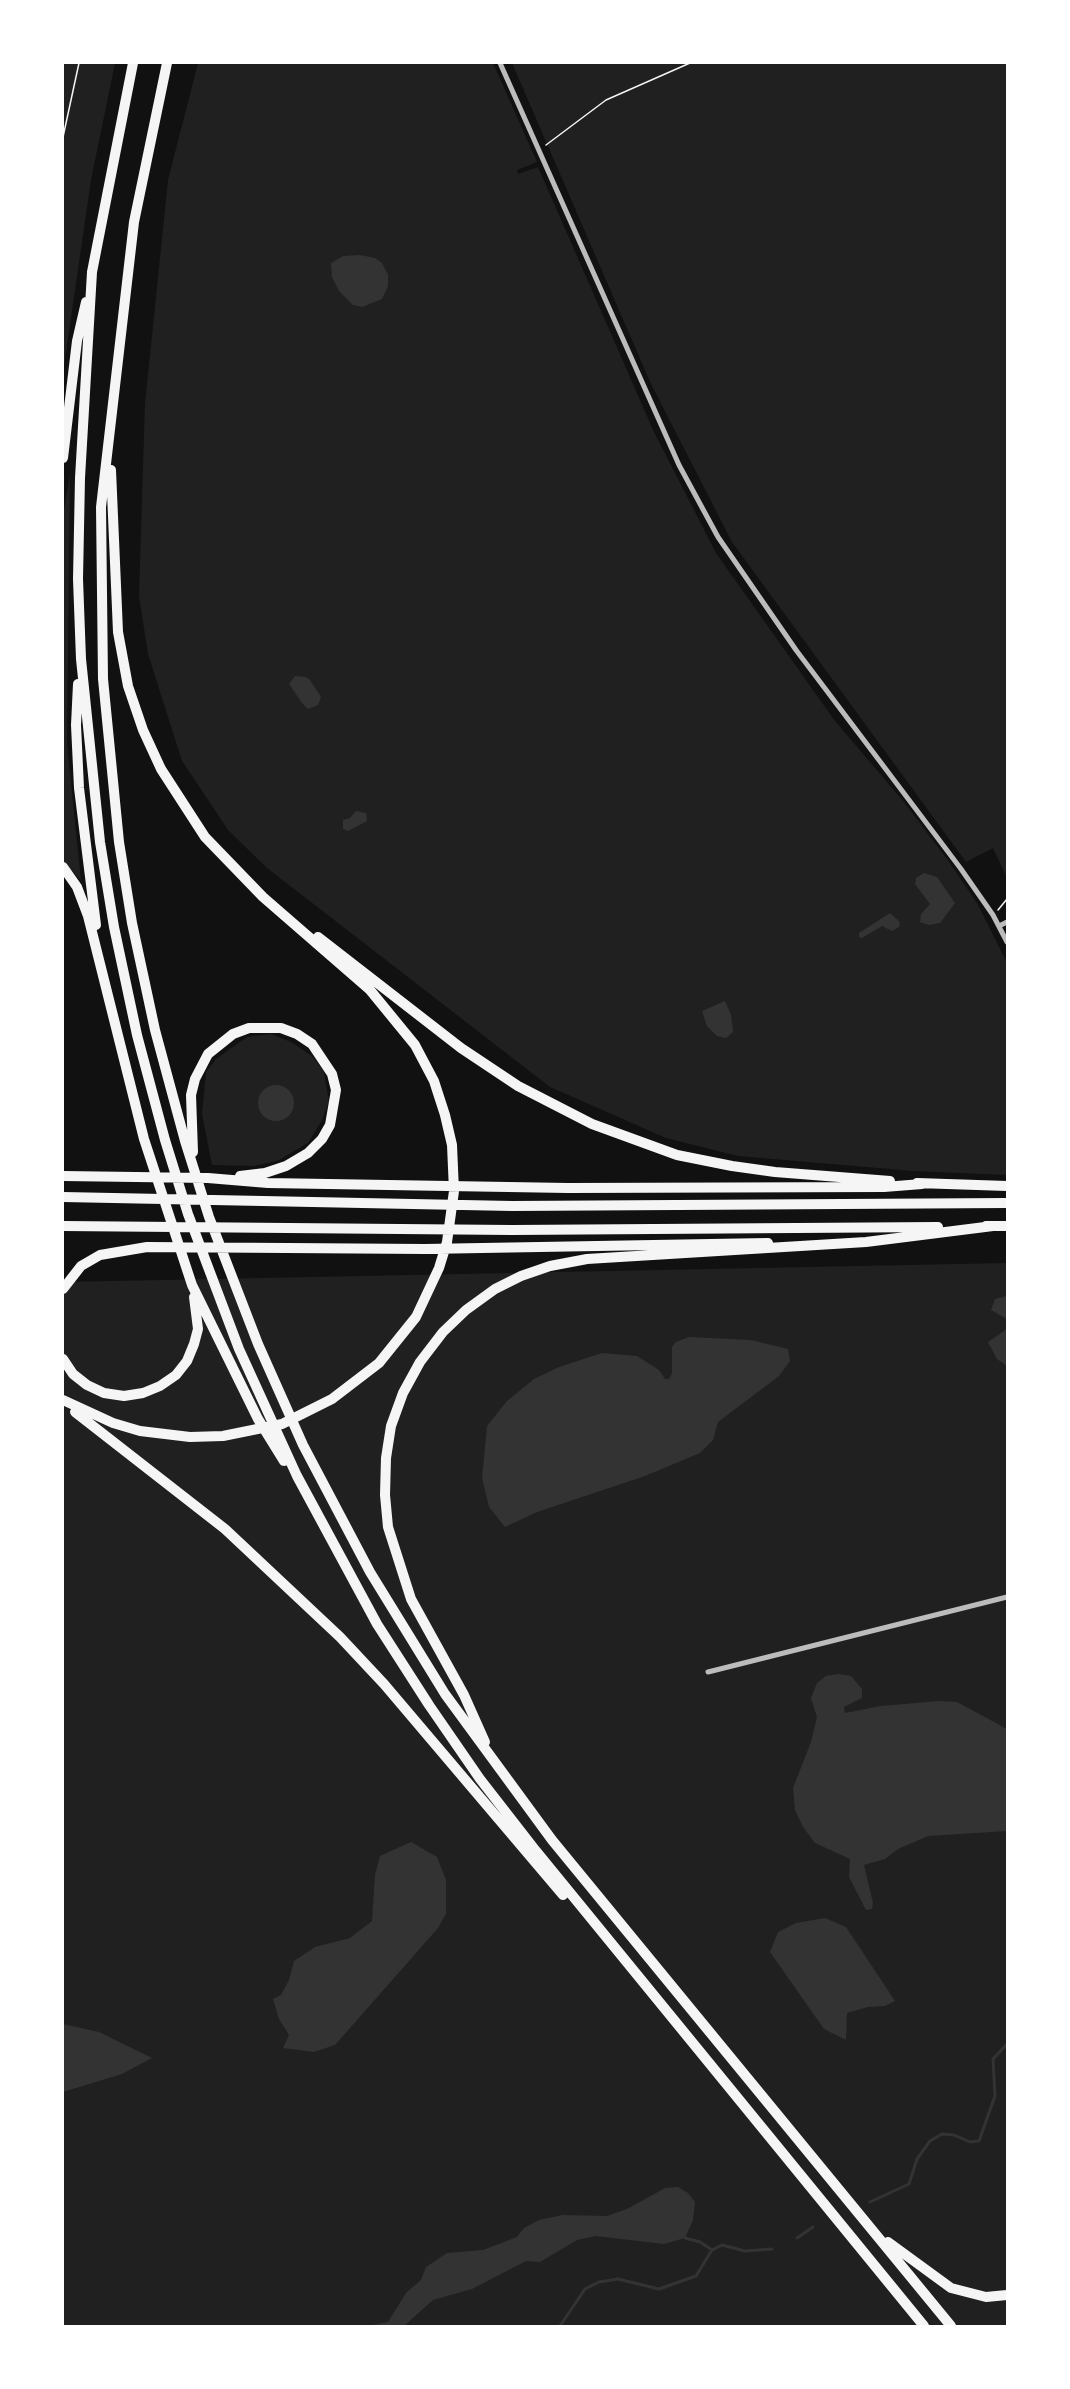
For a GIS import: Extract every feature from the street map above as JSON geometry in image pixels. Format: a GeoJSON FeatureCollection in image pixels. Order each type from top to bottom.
{"type":"FeatureCollection","features":[{"type":"Feature","properties":{"kind":"highway"},"geometry":{"type":"LineString","coordinates":[[63,458],[77,340],[133,63]]}},
{"type":"Feature","properties":{"kind":"highway"},"geometry":{"type":"LineString","coordinates":[[167,63],[134,222],[125,288],[100,507],[100,579],[108,745],[132,923],[155,1030],[188,1141],[194,1171],[233,1282],[285,1406],[303,1445],[394,1614],[496,1767],[618,1922],[951,2326]]}},
{"type":"Feature","properties":{"kind":"highway"},"geometry":{"type":"LineString","coordinates":[[92,272],[80,478],[78,579],[81,659],[98,831],[137,1035],[165,1140],[213,1283],[263,1418]]}},
{"type":"Feature","properties":{"kind":"highway"},"geometry":{"type":"LineString","coordinates":[[63,1401],[113,1423],[140,1431],[166,1435],[223,1436],[282,1424],[332,1400],[379,1363],[416,1317],[439,1268],[451,1216],[453,1167],[445,1115],[434,1081],[415,1045],[370,990],[286,916],[205,837],[161,769],[143,730],[128,686],[118,632],[109,443]]}},
{"type":"Feature","properties":{"kind":"highway"},"geometry":{"type":"LineString","coordinates":[[81,659],[76,725],[79,788],[102,966]]}},
{"type":"Feature","properties":{"kind":"highway"},"geometry":{"type":"LineString","coordinates":[[63,867],[73,879],[82,898],[102,966],[144,1139],[192,1285],[377,1624],[480,1779],[610,1943],[924,2326]]}},
{"type":"Feature","properties":{"kind":"highway"},"geometry":{"type":"LineString","coordinates":[[286,916],[336,949],[461,1048],[518,1086],[592,1124],[677,1155],[732,1166],[775,1172],[922,1184],[1007,1186]]}},
{"type":"Feature","properties":{"kind":"highway"},"geometry":{"type":"LineString","coordinates":[[188,1141],[191,1095],[195,1079],[208,1054],[219,1043],[249,1028],[281,1028],[312,1044],[324,1057],[336,1090],[334,1111],[322,1139],[308,1153],[286,1166],[265,1173],[208,1178]]}},
{"type":"Feature","properties":{"kind":"highway"},"geometry":{"type":"LineString","coordinates":[[63,1176],[208,1178],[268,1183],[568,1188],[873,1187],[922,1184]]}},
{"type":"Feature","properties":{"kind":"highway"},"geometry":{"type":"LineString","coordinates":[[63,1197],[512,1206],[1007,1203]]}},
{"type":"Feature","properties":{"kind":"highway"},"geometry":{"type":"LineString","coordinates":[[63,1226],[512,1230],[1007,1226]]}},
{"type":"Feature","properties":{"kind":"highway"},"geometry":{"type":"LineString","coordinates":[[63,1289],[81,1266],[100,1255],[147,1247],[425,1249],[801,1244],[866,1242],[993,1226]]}},
{"type":"Feature","properties":{"kind":"highway"},"geometry":{"type":"LineString","coordinates":[[496,1767],[464,1695],[411,1599],[388,1527],[386,1458],[391,1426],[420,1362],[443,1332],[466,1310],[495,1289],[550,1266],[587,1259],[754,1251],[801,1244]]}},
{"type":"Feature","properties":{"kind":"highway"},"geometry":{"type":"LineString","coordinates":[[63,1359],[73,1374],[87,1385],[104,1393],[124,1396],[143,1394],[160,1386],[176,1375],[187,1360],[194,1344],[198,1329],[192,1285]]}},
{"type":"Feature","properties":{"kind":"highway"},"geometry":{"type":"LineString","coordinates":[[63,1401],[201,1509],[317,1614],[384,1684],[548,1879],[610,1943]]}},
{"type":"Feature","properties":{"kind":"highway"},"geometry":{"type":"LineString","coordinates":[[865,2222],[902,2253],[951,2288],[986,2297],[1007,2295]]}},
{"type":"Feature","properties":{"kind":"street"},"geometry":{"type":"LineString","coordinates":[[500,63],[541,160],[679,465],[718,537],[795,650],[993,915],[1007,942]]}},
{"type":"Feature","properties":{"kind":"street"},"geometry":{"type":"LineString","coordinates":[[999,926],[1007,922]]}},
{"type":"Feature","properties":{"kind":"street"},"geometry":{"type":"LineString","coordinates":[[708,1672],[1007,1597]]}},
{"type":"Feature","properties":{"kind":"path"},"geometry":{"type":"LineString","coordinates":[[63,137],[78,63]]}},
{"type":"Feature","properties":{"kind":"path"},"geometry":{"type":"LineString","coordinates":[[541,160],[546,145],[590,110],[606,100],[690,63]]}},
{"type":"Feature","properties":{"kind":"path"},"geometry":{"type":"LineString","coordinates":[[993,915],[1007,899]]}},
{"type":"Feature","properties":{"kind":"shaded area"},"geometry":{"type":"Polygon","coordinates":[[[63,63],[115,63],[91,180],[63,373],[63,63]]]}},
{"type":"Feature","properties":{"kind":"shaded area"},"geometry":{"type":"Polygon","coordinates":[[[198,63],[493,63],[537,162],[517,170],[518,174],[538,167],[654,432],[716,553],[835,721],[904,802],[947,859],[977,903],[1007,963],[1007,1175],[913,1171],[738,1156],[666,1138],[550,1087],[267,868],[228,830],[182,761],[148,654],[139,596],[145,404],[168,180],[198,63]]]}},
{"type":"Feature","properties":{"kind":"shaded area"},"geometry":{"type":"Polygon","coordinates":[[[512,63],[1007,63],[1007,878],[993,848],[966,862],[732,542],[651,384],[512,63]]]}},
{"type":"Feature","properties":{"kind":"shaded area"},"geometry":{"type":"Polygon","coordinates":[[[360,255],[375,258],[382,263],[388,275],[388,286],[382,299],[362,307],[353,305],[339,291],[332,277],[331,263],[343,256],[360,255]]]}},
{"type":"Feature","properties":{"kind":"shaded area"},"geometry":{"type":"Polygon","coordinates":[[[70,475],[67,743],[81,881],[63,860],[63,515],[70,475]]]}},
{"type":"Feature","properties":{"kind":"shaded area"},"geometry":{"type":"Polygon","coordinates":[[[295,676],[306,677],[310,680],[321,697],[318,705],[308,709],[302,703],[289,684],[295,676]]]}},
{"type":"Feature","properties":{"kind":"shaded area"},"geometry":{"type":"Polygon","coordinates":[[[356,811],[366,813],[367,821],[348,831],[343,829],[343,820],[350,818],[356,811]]]}},
{"type":"Feature","properties":{"kind":"shaded area"},"geometry":{"type":"Polygon","coordinates":[[[924,873],[937,877],[955,903],[940,923],[929,925],[920,922],[921,914],[930,904],[915,884],[916,878],[924,873]]]}},
{"type":"Feature","properties":{"kind":"shaded area"},"geometry":{"type":"Polygon","coordinates":[[[890,913],[900,922],[899,927],[892,931],[882,926],[862,938],[859,937],[859,933],[890,913]]]}},
{"type":"Feature","properties":{"kind":"shaded area"},"geometry":{"type":"Polygon","coordinates":[[[725,1001],[731,1015],[733,1032],[726,1038],[717,1036],[707,1026],[702,1011],[725,1001]]]}},
{"type":"Feature","properties":{"kind":"shaded area"},"geometry":{"type":"Polygon","coordinates":[[[271,1034],[291,1042],[312,1056],[324,1072],[329,1102],[322,1120],[308,1143],[277,1161],[253,1166],[212,1165],[202,1114],[206,1072],[216,1059],[247,1037],[271,1034]]]}},
{"type":"Feature","properties":{"kind":"shaded area"},"geometry":{"type":"Polygon","coordinates":[[[276,1085],[289,1090],[294,1103],[289,1116],[276,1121],[263,1116],[258,1103],[263,1090],[276,1085]]]}},
{"type":"Feature","properties":{"kind":"shaded area"},"geometry":{"type":"Polygon","coordinates":[[[1007,1263],[1007,2326],[63,2326],[63,1282],[1007,1263]]]}},
{"type":"Feature","properties":{"kind":"shaded area"},"geometry":{"type":"Polygon","coordinates":[[[1007,1296],[1007,1319],[991,1310],[995,1299],[1007,1296]]]}},
{"type":"Feature","properties":{"kind":"shaded area"},"geometry":{"type":"Polygon","coordinates":[[[1007,1329],[1007,1366],[997,1359],[988,1342],[1007,1329]]]}},
{"type":"Feature","properties":{"kind":"shaded area"},"geometry":{"type":"Polygon","coordinates":[[[689,1337],[751,1340],[788,1349],[790,1361],[779,1376],[718,1422],[713,1440],[700,1453],[645,1476],[537,1512],[505,1527],[489,1507],[482,1478],[487,1426],[507,1401],[534,1379],[559,1367],[602,1353],[637,1356],[659,1370],[665,1379],[669,1379],[672,1373],[672,1347],[676,1342],[689,1337]]]}},
{"type":"Feature","properties":{"kind":"shaded area"},"geometry":{"type":"Polygon","coordinates":[[[838,1674],[851,1676],[862,1689],[862,1698],[844,1707],[845,1713],[881,1706],[939,1701],[957,1702],[1007,1729],[1007,1831],[928,1836],[898,1849],[885,1859],[864,1865],[873,1903],[872,1909],[866,1910],[849,1877],[850,1859],[815,1843],[803,1827],[795,1810],[793,1788],[811,1742],[817,1717],[811,1698],[817,1683],[826,1676],[838,1674]]]}},
{"type":"Feature","properties":{"kind":"shaded area"},"geometry":{"type":"Polygon","coordinates":[[[411,1842],[437,1857],[446,1880],[446,1914],[438,1928],[335,2045],[314,2052],[283,2048],[289,2035],[279,2019],[273,1999],[281,1995],[289,1980],[294,1961],[315,1947],[350,1938],[372,1921],[375,1875],[380,1856],[411,1842]]]}},
{"type":"Feature","properties":{"kind":"shaded area"},"geometry":{"type":"Polygon","coordinates":[[[825,1918],[846,1927],[895,2001],[885,2006],[868,2007],[847,2013],[846,2040],[824,2029],[770,1952],[778,1932],[796,1923],[825,1918]]]}},
{"type":"Feature","properties":{"kind":"shaded area"},"geometry":{"type":"Polygon","coordinates":[[[63,2024],[99,2032],[152,2058],[122,2074],[63,2092],[63,2024]]]}},
{"type":"Feature","properties":{"kind":"shaded area"},"geometry":{"type":"Polygon","coordinates":[[[678,2187],[688,2193],[695,2202],[693,2220],[685,2238],[664,2244],[596,2236],[577,2240],[540,2262],[526,2261],[472,2289],[433,2300],[404,2326],[367,2326],[388,2322],[406,2293],[421,2280],[426,2267],[447,2253],[483,2250],[517,2237],[524,2228],[539,2220],[563,2215],[607,2216],[629,2208],[665,2188],[678,2187]]]}},
{"type":"Feature","properties":{"kind":"waterway"},"geometry":{"type":"LineString","coordinates":[[870,2202],[909,2184],[917,2159],[930,2141],[942,2134],[954,2135],[970,2142],[979,2141],[995,2096],[993,2059],[1007,2044]]}},
{"type":"Feature","properties":{"kind":"waterway"},"geometry":{"type":"LineString","coordinates":[[797,2238],[813,2227]]}},
{"type":"Feature","properties":{"kind":"waterway"},"geometry":{"type":"LineString","coordinates":[[685,2238],[700,2242],[712,2250]]}},
{"type":"Feature","properties":{"kind":"waterway"},"geometry":{"type":"LineString","coordinates":[[560,2326],[585,2289],[599,2282],[618,2279],[659,2289],[696,2276],[712,2250],[722,2245],[745,2251],[772,2249]]}}]}
